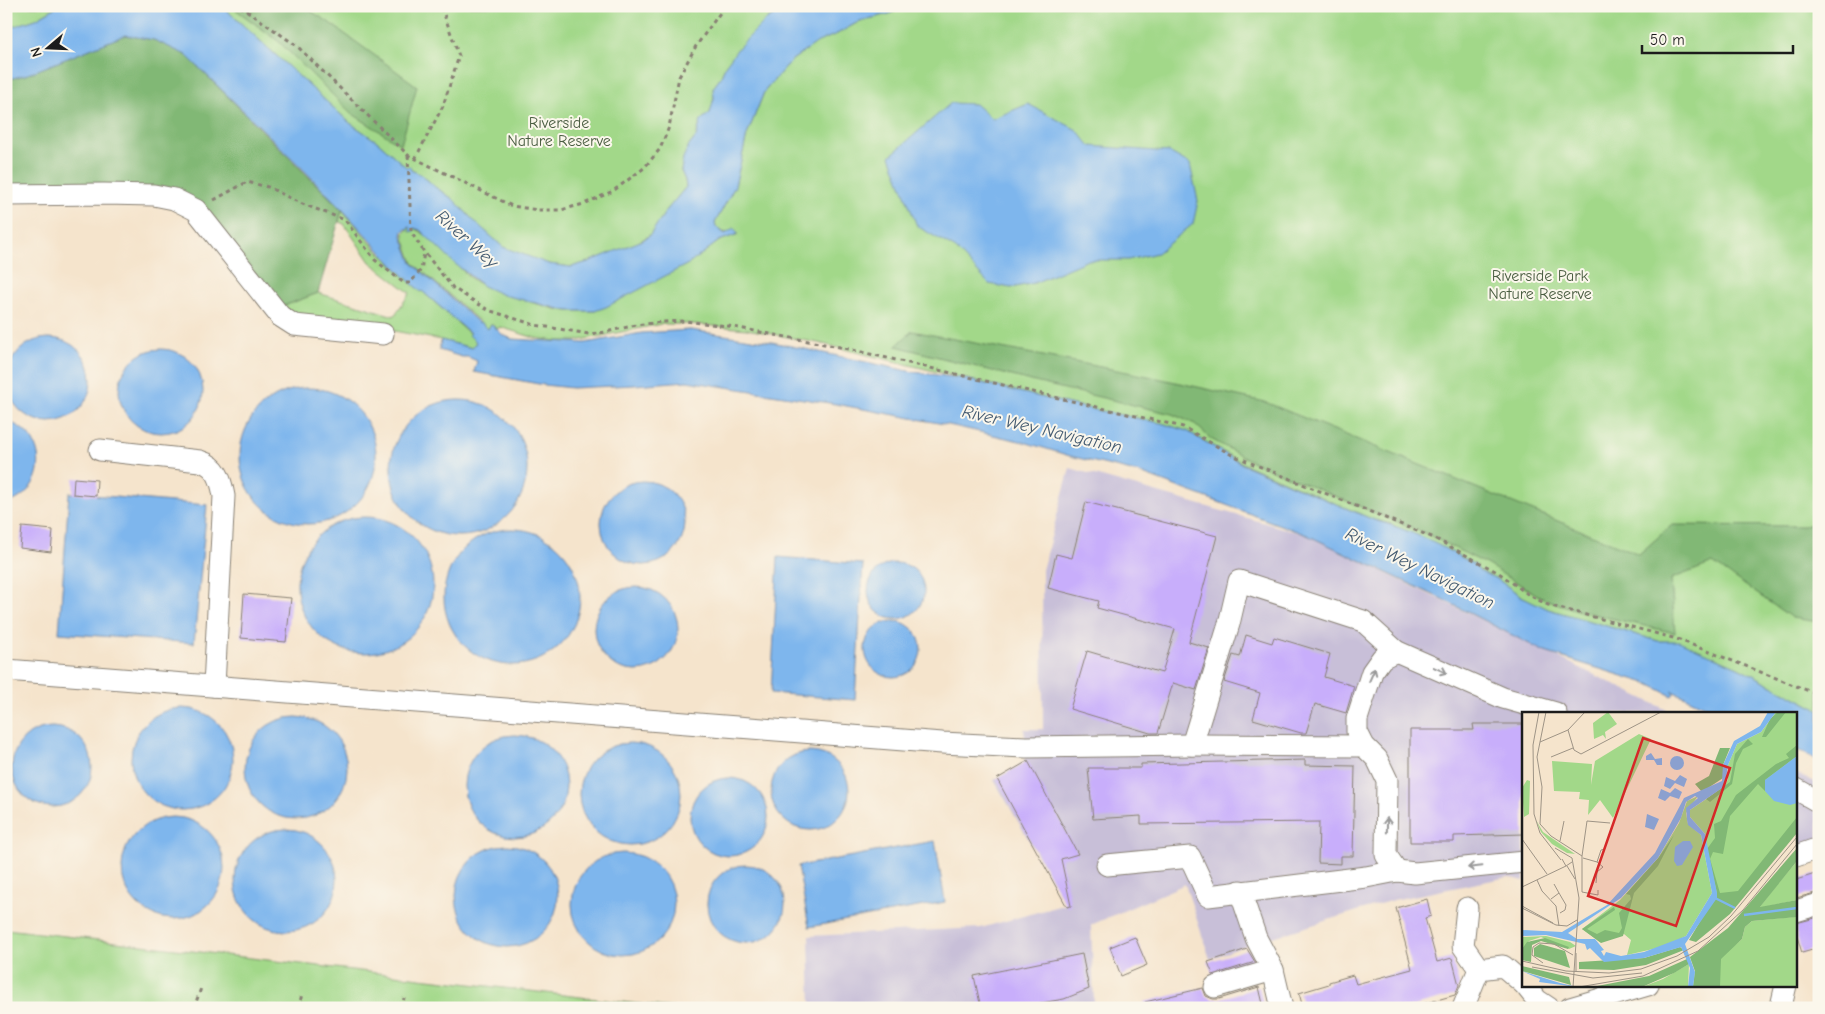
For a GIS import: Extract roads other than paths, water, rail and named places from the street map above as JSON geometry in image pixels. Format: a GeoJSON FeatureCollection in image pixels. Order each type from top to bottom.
{"type":"FeatureCollection","features":[{"type":"Feature","properties":{"kind":"street"},"geometry":{"type":"LineString","coordinates":[[6,195],[154,195],[174,199],[196,210],[280,316],[294,325],[383,334]]}},
{"type":"Feature","properties":{"kind":"street"},"geometry":{"type":"LineString","coordinates":[[100,450],[200,460],[210,464],[218,473],[224,496],[214,686]]}},
{"type":"Feature","properties":{"kind":"street"},"geometry":{"type":"LineString","coordinates":[[1192,744],[1229,624],[1239,581],[1363,620],[1396,651],[1503,698],[1552,712]]}},
{"type":"Feature","properties":{"kind":"street"},"geometry":{"type":"LineString","coordinates":[[1396,651],[1382,658],[1372,672],[1357,719],[1357,732],[1364,746],[1377,759],[1387,780],[1386,855],[1397,871]]}},
{"type":"Feature","properties":{"kind":"street"},"geometry":{"type":"LineString","coordinates":[[6,670],[942,743],[1026,747],[1192,744],[1364,746]]}},
{"type":"Feature","properties":{"kind":"street"},"geometry":{"type":"LineString","coordinates":[[1798,789],[1819,802]]}},
{"type":"Feature","properties":{"kind":"street"},"geometry":{"type":"LineString","coordinates":[[1798,855],[1819,848]]}},
{"type":"Feature","properties":{"kind":"street"},"geometry":{"type":"LineString","coordinates":[[1107,864],[1190,857],[1208,896],[1366,877],[1397,871],[1415,873],[1522,862]]}},
{"type":"Feature","properties":{"kind":"street"},"geometry":{"type":"LineString","coordinates":[[1240,891],[1256,938],[1273,970],[1282,1008]]}},
{"type":"Feature","properties":{"kind":"street"},"geometry":{"type":"LineString","coordinates":[[1798,910],[1819,904]]}},
{"type":"Feature","properties":{"kind":"street"},"geometry":{"type":"LineString","coordinates":[[1467,908],[1463,946],[1479,969]]}},
{"type":"Feature","properties":{"kind":"street"},"geometry":{"type":"LineString","coordinates":[[1479,969],[1504,966],[1522,983]]}},
{"type":"Feature","properties":{"kind":"street"},"geometry":{"type":"LineString","coordinates":[[1463,1008],[1479,969]]}},
{"type":"Feature","properties":{"kind":"street"},"geometry":{"type":"LineString","coordinates":[[1216,986],[1273,970]]}},
{"type":"Feature","properties":{"kind":"street"},"geometry":{"type":"LineString","coordinates":[[1525,986],[1537,1000],[1549,1008]]}},
{"type":"Feature","properties":{"kind":"street"},"geometry":{"type":"LineString","coordinates":[[1570,1008],[1645,986]]}},
{"type":"Feature","properties":{"kind":"street"},"geometry":{"type":"LineString","coordinates":[[1784,1008],[1782,1002],[1786,986]]}},
{"type":"Feature","properties":{"kind":"water"},"geometry":{"type":"Polygon","coordinates":[[[58,6],[222,6],[350,123],[378,142],[406,167],[410,166],[411,170],[422,175],[435,187],[453,199],[503,247],[549,264],[571,267],[643,240],[650,235],[666,211],[686,187],[681,171],[683,158],[688,147],[696,137],[701,120],[710,113],[714,98],[713,88],[721,77],[725,66],[739,47],[765,21],[789,6],[905,6],[889,14],[860,21],[818,42],[792,60],[764,92],[747,135],[735,186],[715,223],[716,227],[725,234],[734,228],[738,234],[719,241],[690,263],[606,307],[595,311],[568,311],[503,295],[483,286],[454,263],[420,230],[414,228],[414,231],[410,232],[410,227],[403,231],[402,236],[412,263],[479,323],[488,329],[491,324],[503,335],[512,339],[585,343],[642,333],[690,330],[772,342],[913,372],[961,378],[1086,408],[1161,423],[1187,431],[1244,465],[1374,520],[1413,533],[1438,545],[1475,565],[1479,571],[1497,579],[1521,596],[1548,609],[1658,641],[1679,641],[1738,667],[1819,710],[1819,761],[1798,750],[1798,712],[1718,712],[1672,691],[1674,694],[1672,696],[1649,684],[1545,652],[1444,600],[1307,535],[1140,473],[1070,456],[1024,442],[949,425],[836,404],[687,381],[572,388],[544,385],[474,372],[477,361],[439,350],[441,340],[472,348],[476,342],[469,335],[470,333],[410,282],[323,189],[186,55],[154,40],[125,35],[28,74],[6,80],[6,29],[36,19],[58,6]]]}},
{"type":"Feature","properties":{"kind":"water"},"geometry":{"type":"Polygon","coordinates":[[[951,103],[975,104],[992,119],[1028,104],[1077,130],[1090,146],[1169,152],[1190,164],[1198,201],[1193,224],[1157,253],[1128,260],[1088,260],[1034,283],[1011,288],[989,284],[956,249],[917,226],[890,156],[951,103]]]}},
{"type":"Feature","properties":{"kind":"water"},"geometry":{"type":"Polygon","coordinates":[[[41,338],[57,338],[73,345],[84,356],[91,372],[88,396],[79,410],[73,415],[57,422],[41,422],[25,415],[14,404],[7,388],[7,372],[14,356],[25,345],[41,338]]]}},
{"type":"Feature","properties":{"kind":"water"},"geometry":{"type":"Polygon","coordinates":[[[153,349],[169,349],[185,356],[196,367],[203,383],[200,407],[191,421],[185,426],[169,433],[153,433],[137,426],[126,415],[119,399],[119,383],[126,367],[137,356],[153,349]]]}},
{"type":"Feature","properties":{"kind":"water"},"geometry":{"type":"Polygon","coordinates":[[[308,388],[334,394],[356,408],[370,430],[376,456],[370,482],[356,504],[334,518],[308,524],[282,518],[260,504],[246,482],[240,456],[246,430],[260,408],[282,394],[308,388]]]}},
{"type":"Feature","properties":{"kind":"water"},"geometry":{"type":"Polygon","coordinates":[[[459,400],[485,406],[507,420],[521,442],[527,468],[521,494],[507,516],[485,530],[459,536],[433,530],[411,516],[397,494],[391,468],[397,442],[411,420],[433,406],[459,400]]]}},
{"type":"Feature","properties":{"kind":"water"},"geometry":{"type":"Polygon","coordinates":[[[6,421],[20,428],[31,438],[37,450],[39,462],[36,475],[30,487],[20,497],[6,504],[6,421]]]}},
{"type":"Feature","properties":{"kind":"water"},"geometry":{"type":"Polygon","coordinates":[[[643,481],[659,484],[673,493],[682,507],[685,523],[682,539],[673,553],[659,562],[643,565],[627,562],[613,553],[604,539],[601,523],[604,507],[613,493],[627,484],[643,481]]]}},
{"type":"Feature","properties":{"kind":"water"},"geometry":{"type":"Polygon","coordinates":[[[69,493],[207,505],[194,643],[59,633],[69,493]]]}},
{"type":"Feature","properties":{"kind":"water"},"geometry":{"type":"Polygon","coordinates":[[[365,517],[391,523],[413,537],[427,559],[433,585],[427,611],[413,633],[391,647],[365,653],[339,647],[317,633],[303,611],[297,585],[303,559],[317,537],[339,523],[365,517]]]}},
{"type":"Feature","properties":{"kind":"water"},"geometry":{"type":"Polygon","coordinates":[[[512,529],[538,535],[560,549],[574,571],[580,597],[574,623],[560,645],[538,659],[512,665],[486,659],[464,645],[450,623],[444,597],[450,571],[464,549],[486,535],[512,529]]]}},
{"type":"Feature","properties":{"kind":"water"},"geometry":{"type":"Polygon","coordinates":[[[778,557],[863,564],[855,700],[771,693],[778,557]]]}},
{"type":"Feature","properties":{"kind":"water"},"geometry":{"type":"Polygon","coordinates":[[[890,563],[902,563],[916,571],[924,585],[922,602],[916,611],[902,619],[890,619],[880,614],[873,607],[868,597],[868,585],[873,575],[880,568],[890,563]]]}},
{"type":"Feature","properties":{"kind":"water"},"geometry":{"type":"Polygon","coordinates":[[[636,587],[652,590],[666,599],[675,613],[678,629],[675,645],[666,659],[652,668],[636,671],[620,668],[606,659],[597,645],[594,629],[597,613],[606,599],[620,590],[636,587]]]}},
{"type":"Feature","properties":{"kind":"water"},"geometry":{"type":"Polygon","coordinates":[[[887,621],[899,621],[913,629],[921,643],[919,660],[913,669],[899,677],[887,677],[877,672],[870,665],[865,655],[865,643],[870,633],[877,626],[887,621]]]}},
{"type":"Feature","properties":{"kind":"water"},"geometry":{"type":"Polygon","coordinates":[[[182,708],[202,712],[218,723],[229,739],[233,759],[229,779],[218,795],[202,806],[182,810],[162,806],[146,795],[135,779],[131,759],[135,739],[146,723],[162,712],[182,708]]]}},
{"type":"Feature","properties":{"kind":"water"},"geometry":{"type":"Polygon","coordinates":[[[296,717],[316,721],[332,732],[343,748],[347,768],[343,788],[332,804],[316,815],[296,819],[276,815],[260,804],[249,788],[245,768],[249,748],[260,732],[276,721],[296,717]]]}},
{"type":"Feature","properties":{"kind":"water"},"geometry":{"type":"Polygon","coordinates":[[[52,727],[67,730],[80,739],[89,752],[92,767],[89,782],[80,795],[67,804],[52,807],[37,804],[24,795],[15,782],[12,767],[15,752],[24,739],[37,730],[52,727]]]}},
{"type":"Feature","properties":{"kind":"water"},"geometry":{"type":"Polygon","coordinates":[[[515,735],[534,739],[551,750],[562,767],[566,786],[562,805],[551,822],[534,833],[515,837],[496,833],[479,822],[468,805],[464,786],[468,767],[479,750],[496,739],[515,735]]]}},
{"type":"Feature","properties":{"kind":"water"},"geometry":{"type":"Polygon","coordinates":[[[630,743],[649,747],[666,758],[677,775],[681,794],[677,813],[666,830],[649,841],[630,845],[611,841],[594,830],[583,813],[579,794],[583,775],[594,758],[611,747],[630,743]]]}},
{"type":"Feature","properties":{"kind":"water"},"geometry":{"type":"Polygon","coordinates":[[[810,752],[825,755],[838,763],[846,776],[849,791],[846,806],[838,819],[825,827],[810,830],[795,827],[782,819],[774,806],[771,791],[774,776],[782,763],[795,755],[810,752]]]}},
{"type":"Feature","properties":{"kind":"water"},"geometry":{"type":"Polygon","coordinates":[[[729,778],[744,781],[757,789],[765,802],[768,817],[765,832],[757,845],[744,853],[729,856],[714,853],[701,845],[693,832],[690,817],[693,802],[701,789],[714,781],[729,778]]]}},
{"type":"Feature","properties":{"kind":"water"},"geometry":{"type":"Polygon","coordinates":[[[173,817],[193,821],[209,832],[220,848],[224,868],[220,888],[209,904],[193,915],[173,919],[153,915],[137,904],[126,888],[122,868],[126,848],[137,832],[153,821],[173,817]]]}},
{"type":"Feature","properties":{"kind":"water"},"geometry":{"type":"Polygon","coordinates":[[[286,829],[306,833],[322,844],[333,860],[337,880],[333,900],[322,916],[306,927],[286,931],[266,927],[250,916],[239,900],[235,880],[239,860],[250,844],[266,833],[286,829]]]}},
{"type":"Feature","properties":{"kind":"water"},"geometry":{"type":"Polygon","coordinates":[[[935,841],[945,902],[809,927],[798,866],[935,841]]]}},
{"type":"Feature","properties":{"kind":"water"},"geometry":{"type":"Polygon","coordinates":[[[507,845],[526,849],[543,860],[554,877],[558,896],[554,915],[543,932],[526,943],[507,947],[488,943],[471,932],[460,915],[456,896],[460,877],[471,860],[488,849],[507,845]]]}},
{"type":"Feature","properties":{"kind":"water"},"geometry":{"type":"Polygon","coordinates":[[[623,853],[642,857],[659,868],[670,885],[674,904],[670,923],[659,940],[642,951],[623,955],[604,951],[587,940],[576,923],[572,904],[576,885],[587,868],[604,857],[623,853]]]}},
{"type":"Feature","properties":{"kind":"water"},"geometry":{"type":"Polygon","coordinates":[[[746,865],[761,868],[774,876],[782,889],[785,904],[782,919],[774,932],[761,940],[746,943],[731,940],[718,932],[710,919],[707,904],[710,889],[718,876],[731,868],[746,865]]]}},
{"type":"Feature","properties":{"kind":"park label","name":"Riverside Nature Reserve"},"geometry":{"type":"Point","coordinates":[559,131]}},
{"type":"Feature","properties":{"kind":"park label","name":"Riverside Park Nature Reserve"},"geometry":{"type":"Point","coordinates":[1540,284]}},
{"type":"Feature","properties":{"kind":"water label","name":"River Wey"},"geometry":{"type":"Point","coordinates":[467,239]}},
{"type":"Feature","properties":{"kind":"water label","name":"River Wey Navigation"},"geometry":{"type":"Point","coordinates":[1042,429]}},
{"type":"Feature","properties":{"kind":"water label","name":"River Wey Navigation"},"geometry":{"type":"Point","coordinates":[1420,568]}}]}
